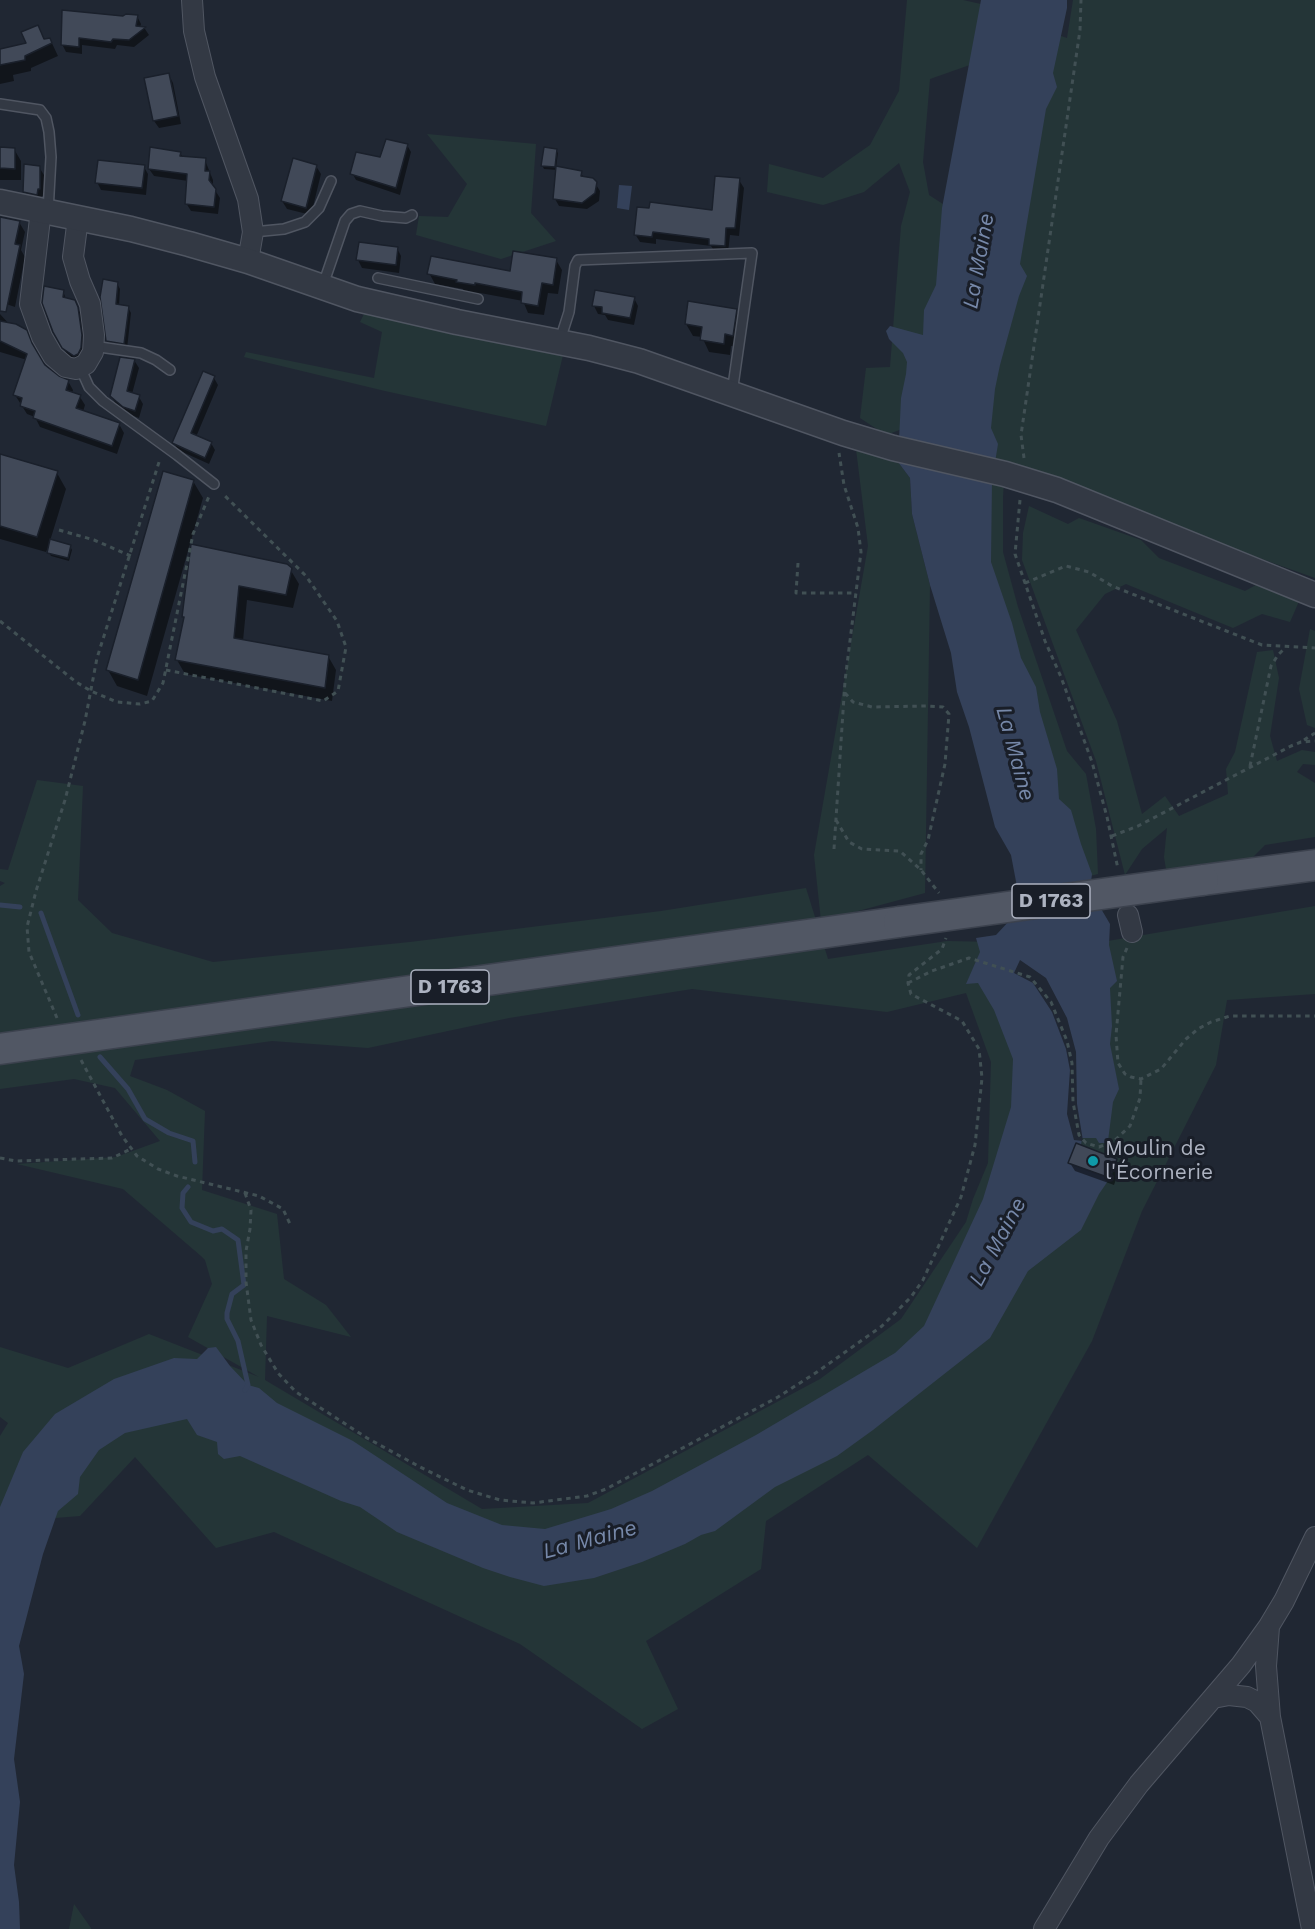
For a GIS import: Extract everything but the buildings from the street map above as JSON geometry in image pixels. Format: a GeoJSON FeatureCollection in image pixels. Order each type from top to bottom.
{"type":"FeatureCollection","features":[{"type":"Feature","properties":{"kind":"main road","name":"D 1763"},"geometry":{"type":"LineString","coordinates":[[0,1049],[1315,865]]}},
{"type":"Feature","properties":{"kind":"street"},"geometry":{"type":"LineString","coordinates":[[192,0],[194,31],[205,77],[248,199],[253,232],[249,261]]}},
{"type":"Feature","properties":{"kind":"street"},"geometry":{"type":"LineString","coordinates":[[0,201],[130,229],[249,261],[357,299],[403,296],[560,342],[639,361],[843,433],[1017,486],[1057,490],[1315,595]]}},
{"type":"Feature","properties":{"kind":"street"},"geometry":{"type":"LineString","coordinates":[[44,211],[30,304],[42,337],[53,356],[66,367],[76,369],[87,364],[93,352],[94,335],[90,304],[73,257],[78,218]]}},
{"type":"Feature","properties":{"kind":"street"},"geometry":{"type":"LineString","coordinates":[[1044,1929],[1100,1838],[1139,1784],[1241,1665],[1269,1626],[1284,1601],[1315,1537]]}},
{"type":"Feature","properties":{"kind":"street"},"geometry":{"type":"LineString","coordinates":[[1269,1626],[1266,1666],[1270,1717],[1312,1929]]}},
{"type":"Feature","properties":{"kind":"street"},"geometry":{"type":"LineString","coordinates":[[1213,1698],[1229,1695],[1247,1697],[1257,1702],[1270,1717]]}},
{"type":"Feature","properties":{"kind":"lane"},"geometry":{"type":"LineString","coordinates":[[0,104],[40,110],[46,118],[51,157],[44,211]]}},
{"type":"Feature","properties":{"kind":"lane"},"geometry":{"type":"LineString","coordinates":[[253,232],[284,230],[305,222],[319,208],[331,181]]}},
{"type":"Feature","properties":{"kind":"lane"},"geometry":{"type":"LineString","coordinates":[[323,287],[345,221],[351,214],[360,211],[406,218],[412,215]]}},
{"type":"Feature","properties":{"kind":"lane"},"geometry":{"type":"LineString","coordinates":[[560,342],[569,312],[575,266],[578,260],[752,253],[732,394]]}},
{"type":"Feature","properties":{"kind":"lane"},"geometry":{"type":"LineString","coordinates":[[378,278],[403,296],[478,299]]}},
{"type":"Feature","properties":{"kind":"lane"},"geometry":{"type":"LineString","coordinates":[[93,346],[141,353],[170,370]]}},
{"type":"Feature","properties":{"kind":"lane"},"geometry":{"type":"LineString","coordinates":[[80,367],[89,387],[103,401],[214,484]]}},
{"type":"Feature","properties":{"kind":"path"},"geometry":{"type":"LineString","coordinates":[[1081,0],[1080,30],[1021,435],[1015,554],[1045,641],[1061,677],[1092,762],[1112,836],[1138,826],[1315,733]]}},
{"type":"Feature","properties":{"kind":"path"},"geometry":{"type":"LineString","coordinates":[[834,849],[845,693],[861,552],[858,528],[840,468],[839,452],[843,433]]}},
{"type":"Feature","properties":{"kind":"path"},"geometry":{"type":"LineString","coordinates":[[59,1022],[28,952],[27,927],[86,721],[97,658],[165,446]]}},
{"type":"Feature","properties":{"kind":"path"},"geometry":{"type":"LineString","coordinates":[[0,621],[76,682],[91,690],[117,702],[140,704],[152,701],[163,683],[193,534],[214,484],[306,576],[337,621],[346,647],[338,691],[323,700],[166,670]]}},
{"type":"Feature","properties":{"kind":"path"},"geometry":{"type":"LineString","coordinates":[[59,530],[94,540],[130,556]]}},
{"type":"Feature","properties":{"kind":"path"},"geometry":{"type":"LineString","coordinates":[[798,563],[796,593],[856,593]]}},
{"type":"Feature","properties":{"kind":"path"},"geometry":{"type":"LineString","coordinates":[[1025,583],[1066,566],[1089,572],[1112,586],[1262,645],[1315,648]]}},
{"type":"Feature","properties":{"kind":"path"},"geometry":{"type":"LineString","coordinates":[[1250,768],[1271,666],[1287,647]]}},
{"type":"Feature","properties":{"kind":"path"},"geometry":{"type":"LineString","coordinates":[[845,693],[853,702],[872,707],[943,707],[949,714],[945,764],[928,840],[921,854],[921,870]]}},
{"type":"Feature","properties":{"kind":"path"},"geometry":{"type":"LineString","coordinates":[[1301,742],[1315,741]]}},
{"type":"Feature","properties":{"kind":"path"},"geometry":{"type":"LineString","coordinates":[[836,820],[849,842],[862,849],[900,851],[921,870],[942,897]]}},
{"type":"Feature","properties":{"kind":"path"},"geometry":{"type":"LineString","coordinates":[[1130,923],[1123,957],[1116,1035],[1118,1063],[1125,1074],[1142,1079],[1161,1069],[1186,1039],[1211,1022],[1230,1016],[1315,1016]]}},
{"type":"Feature","properties":{"kind":"path"},"geometry":{"type":"LineString","coordinates":[[245,1193],[250,1210],[246,1282],[251,1320],[278,1373],[296,1392],[367,1438],[467,1490],[500,1500],[533,1503],[587,1496],[606,1490],[689,1447],[778,1397],[817,1372],[882,1326],[911,1298],[923,1280],[961,1197],[975,1145],[982,1078],[979,1049],[962,1021],[911,994],[908,983],[909,975],[942,949],[948,934]]}},
{"type":"Feature","properties":{"kind":"path"},"geometry":{"type":"LineString","coordinates":[[908,983],[932,971],[969,958],[1030,977],[1051,1002],[1067,1041],[1072,1063],[1073,1102],[1079,1136],[1086,1143],[1099,1147],[1114,1141],[1130,1126],[1140,1098],[1142,1079]]}},
{"type":"Feature","properties":{"kind":"path"},"geometry":{"type":"LineString","coordinates":[[78,1056],[122,1136],[137,1156],[158,1169],[177,1176],[259,1196],[283,1209],[290,1224]]}},
{"type":"Feature","properties":{"kind":"path"},"geometry":{"type":"LineString","coordinates":[[0,1158],[16,1161],[112,1158],[131,1148]]}},
{"type":"Feature","properties":{"kind":"shaded area"},"geometry":{"type":"Polygon","coordinates":[[[907,0],[963,0],[994,7],[981,61],[930,79],[923,162],[929,195],[952,210],[929,419],[886,435],[860,418],[866,368],[890,367],[901,226],[910,192],[899,163],[864,192],[823,205],[767,192],[769,164],[823,178],[870,145],[899,91],[907,0]]]}},
{"type":"Feature","properties":{"kind":"shaded area"},"geometry":{"type":"Polygon","coordinates":[[[1073,0],[1315,0],[1315,578],[1005,467],[1003,552],[1018,607],[1067,751],[1086,774],[1096,829],[1098,874],[1082,878],[989,580],[982,443],[1052,33],[1067,38],[1073,0]]]}},
{"type":"Feature","properties":{"kind":"shaded area"},"geometry":{"type":"Polygon","coordinates":[[[427,134],[536,144],[531,213],[556,241],[501,259],[416,235],[419,216],[448,217],[467,184],[427,134]]]}},
{"type":"Feature","properties":{"kind":"shaded area"},"geometry":{"type":"Polygon","coordinates":[[[365,312],[433,329],[563,355],[546,426],[244,357],[246,352],[374,378],[382,332],[360,322],[365,312]]]}},
{"type":"Feature","properties":{"kind":"shaded area"},"geometry":{"type":"Polygon","coordinates":[[[856,449],[898,462],[910,478],[912,514],[930,585],[925,893],[821,921],[814,855],[868,546],[856,449]]]}},
{"type":"Feature","properties":{"kind":"shaded area"},"geometry":{"type":"Polygon","coordinates":[[[1029,506],[1068,524],[1079,518],[1141,540],[1159,558],[1245,591],[1256,585],[1300,599],[1290,622],[1262,614],[1233,628],[1126,584],[1105,594],[1076,630],[1117,721],[1142,814],[1165,796],[1179,816],[1228,794],[1226,769],[1235,752],[1257,652],[1273,650],[1279,678],[1270,736],[1277,761],[1302,750],[1315,752],[1315,765],[1303,764],[1297,772],[1315,783],[1315,837],[1265,845],[1252,858],[1166,869],[1164,857],[1167,828],[1142,849],[1125,875],[1096,761],[1022,560],[1023,533],[1029,506]]]}},
{"type":"Feature","properties":{"kind":"shaded area"},"geometry":{"type":"Polygon","coordinates":[[[1310,629],[1315,631],[1315,728],[1307,725],[1299,689],[1310,629]]]}},
{"type":"Feature","properties":{"kind":"shaded area"},"geometry":{"type":"Polygon","coordinates":[[[37,780],[83,786],[78,900],[112,933],[213,962],[410,942],[661,911],[806,888],[828,959],[947,941],[1090,944],[1315,906],[1315,994],[1227,1000],[1216,1065],[1142,1211],[1092,1341],[977,1548],[868,1455],[766,1521],[761,1569],[646,1641],[678,1709],[642,1729],[520,1644],[274,1532],[216,1548],[135,1457],[80,1516],[5,1522],[0,1550],[0,1436],[8,1423],[0,1417],[0,1347],[68,1368],[149,1334],[259,1377],[188,1337],[212,1284],[205,1260],[201,1256],[123,1189],[17,1164],[116,1157],[160,1141],[115,1088],[74,1079],[0,1089],[0,886],[5,883],[0,881],[0,869],[8,870],[37,780]],[[692,989],[509,1018],[368,1048],[272,1041],[135,1060],[130,1076],[167,1090],[205,1111],[202,1190],[277,1214],[284,1279],[326,1305],[351,1337],[267,1316],[265,1380],[482,1509],[588,1503],[820,1379],[901,1319],[966,1222],[988,1163],[991,1062],[966,993],[887,1012],[692,989]]]}},
{"type":"Feature","properties":{"kind":"shaded area"},"geometry":{"type":"Polygon","coordinates":[[[74,1904],[91,1928],[91,1929],[69,1929],[74,1904]]]}},
{"type":"Feature","properties":{"kind":"water","name":"La Maine"},"geometry":{"type":"Polygon","coordinates":[[[981,0],[1067,0],[1053,73],[1057,87],[1046,109],[1020,264],[1027,276],[1019,296],[995,389],[991,428],[998,444],[992,481],[991,562],[1012,623],[1021,658],[1036,687],[1040,712],[1057,769],[1059,799],[1071,810],[1092,874],[1090,890],[1110,924],[1109,945],[1117,981],[1110,988],[1112,1026],[1110,1044],[1119,1089],[1113,1102],[1108,1141],[1099,1143],[1096,1138],[1082,1138],[1081,1145],[1076,1143],[1069,1163],[1110,1178],[1099,1194],[1081,1230],[1028,1271],[990,1338],[873,1430],[837,1456],[775,1487],[715,1531],[642,1562],[594,1578],[544,1586],[483,1568],[397,1532],[360,1507],[341,1501],[240,1456],[224,1459],[218,1454],[217,1442],[197,1435],[187,1419],[125,1433],[99,1450],[80,1477],[78,1494],[58,1511],[43,1554],[19,1646],[24,1674],[14,1759],[20,1802],[14,1865],[20,1929],[0,1929],[0,1507],[23,1452],[55,1414],[114,1379],[174,1358],[197,1359],[208,1348],[216,1347],[248,1385],[259,1388],[277,1403],[353,1441],[447,1503],[502,1525],[545,1529],[611,1509],[652,1491],[756,1435],[895,1353],[924,1326],[983,1199],[1011,1107],[1013,1059],[994,1010],[978,983],[966,984],[980,952],[976,938],[996,935],[1011,919],[1018,892],[1011,855],[995,827],[969,727],[957,692],[951,653],[930,585],[912,514],[910,478],[898,462],[901,398],[907,362],[903,353],[889,339],[886,331],[890,326],[923,335],[924,310],[936,285],[942,208],[981,0]]]}},
{"type":"Feature","properties":{"kind":"water"},"geometry":{"type":"Polygon","coordinates":[[[619,185],[632,186],[629,210],[617,208],[619,185]]]}},
{"type":"Feature","properties":{"kind":"pier"},"geometry":{"type":"Polygon","coordinates":[[[1020,960],[1046,978],[1067,1018],[1076,1052],[1077,1104],[1083,1141],[1074,1140],[1067,1114],[1070,1070],[1066,1049],[1052,1012],[1033,983],[1014,973],[1020,960]]]}},
{"type":"Feature","properties":{"kind":"waterway"},"geometry":{"type":"LineString","coordinates":[[0,905],[20,907]]}},
{"type":"Feature","properties":{"kind":"waterway"},"geometry":{"type":"LineString","coordinates":[[41,913],[78,1015]]}},
{"type":"Feature","properties":{"kind":"waterway"},"geometry":{"type":"LineString","coordinates":[[100,1057],[128,1089],[145,1119],[169,1133],[193,1141],[195,1162]]}},
{"type":"Feature","properties":{"kind":"waterway"},"geometry":{"type":"LineString","coordinates":[[188,1187],[183,1193],[182,1208],[191,1222],[213,1231],[222,1229],[238,1240],[244,1285],[232,1294],[227,1319],[238,1341],[248,1385],[245,1390]]}},
{"type":"Feature","properties":{"kind":"place","name":"Moulin de l'Écornerie"},"geometry":{"type":"Point","coordinates":[1093,1161]}}]}
